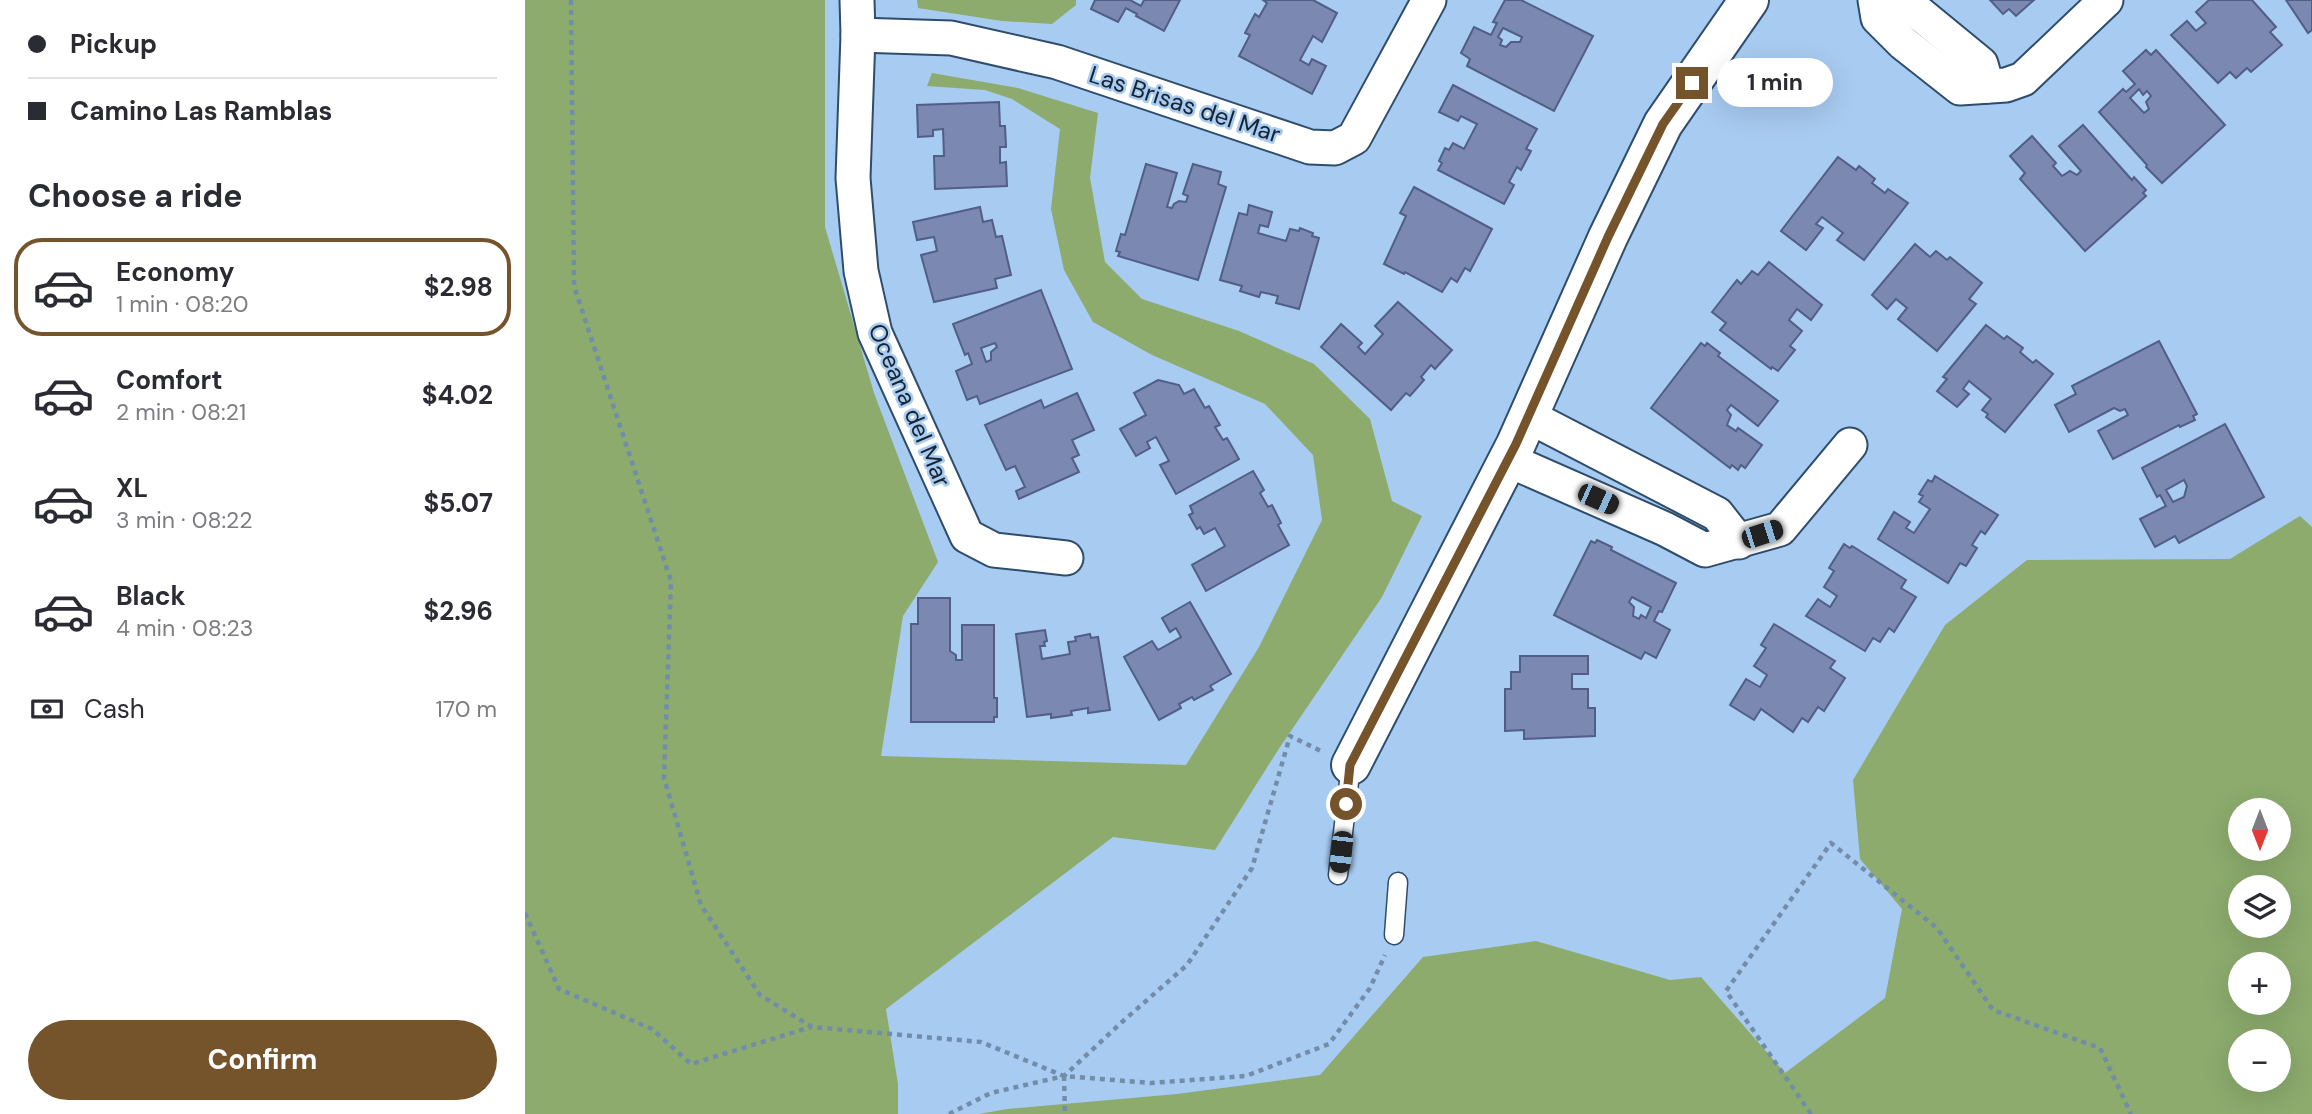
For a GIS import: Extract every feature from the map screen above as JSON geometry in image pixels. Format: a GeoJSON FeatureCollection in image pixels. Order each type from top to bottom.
{"type":"FeatureCollection","features":[{"type":"Feature","properties":{"kind":"street","name":"Oceana del Mar"},"geometry":{"type":"LineString","coordinates":[[857,0],[853,178],[861,271],[875,333],[967,537],[994,550],[1066,558]]}},
{"type":"Feature","properties":{"kind":"street","name":"Las Brisas del Mar"},"geometry":{"type":"LineString","coordinates":[[858,35],[951,38],[1057,62],[1310,147],[1335,148],[1354,138],[1429,0]]}},
{"type":"Feature","properties":{"kind":"street"},"geometry":{"type":"LineString","coordinates":[[1350,765],[1508,460],[1608,237],[1663,124],[1749,0]]}},
{"type":"Feature","properties":{"kind":"street"},"geometry":{"type":"LineString","coordinates":[[1875,0],[1878,18],[1921,58],[1960,88],[2006,85],[2023,79],[2106,0]]}},
{"type":"Feature","properties":{"kind":"street"},"geometry":{"type":"LineString","coordinates":[[1903,0],[1981,64],[1987,86]]}},
{"type":"Feature","properties":{"kind":"street"},"geometry":{"type":"LineString","coordinates":[[1921,58],[1943,32]]}},
{"type":"Feature","properties":{"kind":"street"},"geometry":{"type":"LineString","coordinates":[[1528,416],[1717,514],[1739,542]]}},
{"type":"Feature","properties":{"kind":"street"},"geometry":{"type":"LineString","coordinates":[[1508,460],[1665,529],[1705,550],[1780,529],[1850,445]]}},
{"type":"Feature","properties":{"kind":"street"},"geometry":{"type":"LineString","coordinates":[[1665,529],[1681,497]]}},
{"type":"Feature","properties":{"kind":"lane"},"geometry":{"type":"LineString","coordinates":[[1338,875],[1350,765]]}},
{"type":"Feature","properties":{"kind":"lane"},"geometry":{"type":"LineString","coordinates":[[1394,935],[1398,881]]}},
{"type":"Feature","properties":{"kind":"path"},"geometry":{"type":"LineString","coordinates":[[571,0],[574,286],[671,581],[664,778],[701,905],[761,995],[812,1027]]}},
{"type":"Feature","properties":{"kind":"path"},"geometry":{"type":"LineString","coordinates":[[949,1114],[991,1093],[1064,1076],[1187,965],[1252,868],[1290,736],[1350,765]]}},
{"type":"Feature","properties":{"kind":"path"},"geometry":{"type":"LineString","coordinates":[[1811,1114],[1726,991],[1831,843],[1937,928],[1993,1010],[2100,1048],[2131,1114]]}},
{"type":"Feature","properties":{"kind":"path"},"geometry":{"type":"LineString","coordinates":[[525,913],[559,989],[652,1029],[691,1064],[812,1027],[981,1042],[1064,1076],[1151,1083],[1246,1076],[1329,1044],[1370,988],[1394,935]]}},
{"type":"Feature","properties":{"kind":"path"},"geometry":{"type":"LineString","coordinates":[[1064,1076],[1065,1114]]}},
{"type":"Feature","properties":{"kind":"green space"},"geometry":{"type":"Polygon","coordinates":[[[525,0],[825,0],[825,227],[874,393],[938,562],[903,616],[881,756],[1186,765],[1259,647],[1322,520],[1313,455],[1265,404],[1152,355],[1093,322],[1064,270],[1051,209],[1060,129],[1012,99],[985,90],[927,86],[932,73],[1018,88],[1098,113],[1090,178],[1105,262],[1142,299],[1239,331],[1314,364],[1370,419],[1392,501],[1422,516],[1382,597],[1278,750],[1215,850],[1113,837],[886,1009],[898,1084],[898,1114],[525,1114],[525,0]]]}},
{"type":"Feature","properties":{"kind":"green space"},"geometry":{"type":"Polygon","coordinates":[[[917,0],[1076,0],[1076,5],[1052,24],[1002,21],[918,8],[917,0]]]}},
{"type":"Feature","properties":{"kind":"green space"},"geometry":{"type":"Polygon","coordinates":[[[2300,516],[2312,527],[2312,1114],[979,1114],[1007,1109],[1177,1094],[1320,1075],[1423,957],[1536,941],[1670,980],[1701,977],[1785,1073],[1885,998],[1902,909],[1860,859],[1853,780],[1945,625],[2027,560],[2230,559],[2300,516]]]}},
{"type":"Feature","properties":{"kind":"building"},"geometry":{"type":"Polygon","coordinates":[[[1095,0],[1130,0],[1141,6],[1144,0],[1180,0],[1164,31],[1126,8],[1118,22],[1091,9],[1095,0]]]}},
{"type":"Feature","properties":{"kind":"building"},"geometry":{"type":"Polygon","coordinates":[[[1263,0],[1313,0],[1337,13],[1322,42],[1313,36],[1300,60],[1309,65],[1312,59],[1326,66],[1312,94],[1239,56],[1250,35],[1245,33],[1255,14],[1259,17],[1267,3],[1263,0]]]}},
{"type":"Feature","properties":{"kind":"building"},"geometry":{"type":"Polygon","coordinates":[[[1505,0],[1521,0],[1593,36],[1554,111],[1467,66],[1470,59],[1461,53],[1474,27],[1491,35],[1497,23],[1493,22],[1505,0]],[[1503,28],[1498,37],[1502,40],[1500,45],[1506,47],[1511,42],[1520,42],[1522,37],[1503,28]]]}},
{"type":"Feature","properties":{"kind":"building"},"geometry":{"type":"Polygon","coordinates":[[[1990,0],[2034,0],[2016,16],[2009,9],[2003,14],[1990,0]]]}},
{"type":"Feature","properties":{"kind":"building"},"geometry":{"type":"Polygon","coordinates":[[[2209,0],[2252,0],[2276,27],[2270,32],[2282,45],[2251,72],[2247,68],[2236,78],[2230,72],[2218,83],[2171,35],[2187,21],[2196,31],[2206,23],[2196,12],[2209,0]]]}},
{"type":"Feature","properties":{"kind":"building"},"geometry":{"type":"Polygon","coordinates":[[[2286,0],[2312,0],[2312,30],[2308,33],[2286,0]]]}},
{"type":"Feature","properties":{"kind":"building"},"geometry":{"type":"Polygon","coordinates":[[[2146,50],[2151,55],[2156,50],[2225,125],[2162,183],[2099,112],[2123,89],[2126,92],[2135,84],[2123,71],[2146,50]],[[2139,89],[2130,98],[2144,113],[2149,109],[2146,102],[2151,96],[2147,91],[2143,95],[2139,89]]]}},
{"type":"Feature","properties":{"kind":"building"},"geometry":{"type":"Polygon","coordinates":[[[1453,85],[1537,129],[1526,149],[1531,151],[1521,170],[1517,167],[1509,182],[1514,185],[1504,204],[1438,170],[1445,148],[1449,150],[1453,143],[1464,149],[1477,124],[1461,116],[1458,121],[1439,112],[1453,85]]]}},
{"type":"Feature","properties":{"kind":"building"},"geometry":{"type":"Polygon","coordinates":[[[999,102],[1000,126],[1005,126],[1006,147],[1000,147],[1000,163],[1006,162],[1007,186],[935,189],[934,156],[944,156],[943,129],[933,130],[933,136],[918,137],[917,105],[999,102]]]}},
{"type":"Feature","properties":{"kind":"building"},"geometry":{"type":"Polygon","coordinates":[[[2083,125],[2132,180],[2134,177],[2146,190],[2143,193],[2146,196],[2085,251],[2020,179],[2025,173],[2010,156],[2032,136],[2056,163],[2053,166],[2062,176],[2070,171],[2077,175],[2081,171],[2059,146],[2083,125]]]}},
{"type":"Feature","properties":{"kind":"building"},"geometry":{"type":"Polygon","coordinates":[[[1838,157],[1856,170],[1859,166],[1875,179],[1872,183],[1885,193],[1888,189],[1908,203],[1864,260],[1837,240],[1843,233],[1822,217],[1816,224],[1823,228],[1806,250],[1781,231],[1838,157]]]}},
{"type":"Feature","properties":{"kind":"building"},"geometry":{"type":"Polygon","coordinates":[[[1146,164],[1177,173],[1167,207],[1172,208],[1179,201],[1186,202],[1188,196],[1183,194],[1193,164],[1221,172],[1218,184],[1226,187],[1198,280],[1118,256],[1120,252],[1116,251],[1121,234],[1125,235],[1146,164]]]}},
{"type":"Feature","properties":{"kind":"building"},"geometry":{"type":"Polygon","coordinates":[[[1414,187],[1492,229],[1470,271],[1465,268],[1457,282],[1451,278],[1442,292],[1384,264],[1406,216],[1400,213],[1414,187]]]}},
{"type":"Feature","properties":{"kind":"building"},"geometry":{"type":"Polygon","coordinates":[[[1249,205],[1272,212],[1268,227],[1260,225],[1258,233],[1286,241],[1290,229],[1299,231],[1300,228],[1319,238],[1299,309],[1276,303],[1278,296],[1261,292],[1259,297],[1240,291],[1242,286],[1220,280],[1239,213],[1247,215],[1249,205]]]}},
{"type":"Feature","properties":{"kind":"building"},"geometry":{"type":"Polygon","coordinates":[[[980,207],[983,222],[992,220],[996,237],[1002,236],[1011,275],[995,279],[997,288],[934,302],[921,255],[937,251],[934,237],[917,240],[913,222],[980,207]]]}},
{"type":"Feature","properties":{"kind":"building"},"geometry":{"type":"Polygon","coordinates":[[[1915,244],[1930,257],[1936,251],[1947,260],[1950,257],[1982,283],[1969,299],[1976,304],[1937,351],[1898,319],[1907,308],[1896,299],[1887,309],[1872,295],[1915,244]]]}},
{"type":"Feature","properties":{"kind":"building"},"geometry":{"type":"Polygon","coordinates":[[[1769,262],[1822,305],[1811,320],[1797,309],[1789,320],[1802,331],[1790,346],[1795,350],[1778,371],[1772,367],[1771,369],[1720,330],[1726,323],[1712,312],[1737,280],[1741,284],[1752,271],[1758,275],[1769,262]]]}},
{"type":"Feature","properties":{"kind":"building"},"geometry":{"type":"Polygon","coordinates":[[[1041,290],[1072,369],[980,404],[977,396],[967,400],[956,371],[972,364],[968,353],[965,355],[953,324],[1041,290]],[[995,343],[981,348],[986,362],[991,360],[991,352],[997,347],[995,343]]]}},
{"type":"Feature","properties":{"kind":"building"},"geometry":{"type":"Polygon","coordinates":[[[1398,302],[1452,350],[1435,369],[1431,365],[1421,377],[1424,380],[1410,396],[1406,393],[1391,410],[1321,347],[1341,324],[1362,343],[1358,347],[1365,354],[1383,334],[1375,326],[1398,302]]]}},
{"type":"Feature","properties":{"kind":"building"},"geometry":{"type":"Polygon","coordinates":[[[1986,325],[2004,339],[2007,336],[2023,348],[2020,352],[2033,363],[2036,360],[2053,374],[2005,432],[1986,417],[1988,414],[1982,410],[1991,399],[1969,381],[1963,389],[1969,394],[1957,407],[1937,391],[1947,379],[1943,377],[1986,325]]]}},
{"type":"Feature","properties":{"kind":"building"},"geometry":{"type":"Polygon","coordinates":[[[2159,341],[2197,414],[2193,416],[2195,420],[2180,427],[2179,425],[2113,459],[2098,431],[2128,415],[2125,409],[2120,411],[2114,408],[2069,432],[2055,405],[2076,394],[2072,386],[2159,341]]]}},
{"type":"Feature","properties":{"kind":"building"},"geometry":{"type":"Polygon","coordinates":[[[1701,343],[1705,346],[1707,343],[1720,353],[1718,356],[1778,401],[1758,426],[1731,405],[1727,410],[1731,415],[1727,425],[1736,431],[1738,428],[1762,445],[1745,468],[1741,465],[1738,470],[1732,465],[1730,468],[1651,408],[1701,343]]]}},
{"type":"Feature","properties":{"kind":"building"},"geometry":{"type":"Polygon","coordinates":[[[1158,380],[1179,385],[1184,394],[1194,389],[1205,408],[1209,406],[1220,425],[1215,427],[1223,440],[1227,438],[1239,459],[1176,494],[1160,465],[1169,461],[1156,437],[1147,442],[1150,448],[1136,456],[1120,429],[1146,415],[1134,393],[1158,380]]]}},
{"type":"Feature","properties":{"kind":"building"},"geometry":{"type":"Polygon","coordinates":[[[1077,393],[1094,430],[1072,440],[1079,455],[1072,458],[1079,472],[1019,499],[1016,491],[1025,487],[1015,466],[1006,470],[985,425],[1041,400],[1044,408],[1077,393]]]}},
{"type":"Feature","properties":{"kind":"building"},"geometry":{"type":"Polygon","coordinates":[[[2225,424],[2264,497],[2179,543],[2175,536],[2155,547],[2140,519],[2166,506],[2160,495],[2157,497],[2142,468],[2225,424]],[[2184,480],[2166,490],[2173,502],[2184,497],[2187,486],[2184,480]]]}},
{"type":"Feature","properties":{"kind":"building"},"geometry":{"type":"Polygon","coordinates":[[[1253,471],[1264,490],[1260,493],[1268,507],[1272,505],[1281,523],[1278,525],[1289,545],[1206,591],[1192,565],[1225,546],[1215,528],[1204,534],[1200,527],[1197,529],[1189,515],[1193,513],[1190,506],[1253,471]]]}},
{"type":"Feature","properties":{"kind":"building"},"geometry":{"type":"Polygon","coordinates":[[[1935,476],[1998,515],[1985,534],[1981,531],[1972,545],[1977,548],[1966,566],[1960,563],[1948,583],[1878,539],[1894,512],[1910,522],[1906,528],[1914,533],[1930,509],[1919,502],[1923,496],[1919,494],[1928,480],[1932,482],[1935,476]]]}},
{"type":"Feature","properties":{"kind":"building"},"geometry":{"type":"Polygon","coordinates":[[[1597,540],[1612,547],[1611,550],[1676,583],[1662,612],[1659,611],[1654,621],[1670,630],[1656,658],[1645,652],[1641,659],[1554,615],[1591,541],[1595,543],[1597,540]],[[1632,597],[1629,602],[1634,607],[1633,616],[1639,619],[1641,615],[1646,618],[1651,607],[1632,597]]]}},
{"type":"Feature","properties":{"kind":"building"},"geometry":{"type":"Polygon","coordinates":[[[1844,544],[1850,548],[1852,546],[1906,580],[1901,588],[1916,597],[1894,632],[1889,628],[1880,642],[1873,638],[1865,651],[1806,616],[1818,599],[1830,607],[1837,596],[1824,587],[1834,571],[1829,568],[1844,544]]]}},
{"type":"Feature","properties":{"kind":"building"},"geometry":{"type":"Polygon","coordinates":[[[918,598],[950,598],[950,651],[956,655],[956,660],[962,660],[962,625],[994,625],[994,698],[997,698],[997,717],[994,717],[994,722],[911,722],[911,624],[918,624],[918,598]]]}},
{"type":"Feature","properties":{"kind":"building"},"geometry":{"type":"Polygon","coordinates":[[[1190,602],[1231,674],[1210,686],[1213,690],[1179,704],[1181,708],[1159,720],[1124,657],[1152,641],[1158,650],[1181,637],[1176,628],[1170,632],[1162,618],[1190,602]]]}},
{"type":"Feature","properties":{"kind":"building"},"geometry":{"type":"Polygon","coordinates":[[[1774,624],[1835,661],[1830,668],[1845,678],[1824,711],[1818,707],[1808,722],[1802,718],[1793,732],[1761,709],[1754,720],[1730,705],[1746,679],[1760,687],[1767,675],[1754,666],[1766,648],[1761,645],[1774,624]]]}},
{"type":"Feature","properties":{"kind":"building"},"geometry":{"type":"Polygon","coordinates":[[[1045,630],[1047,641],[1044,642],[1045,646],[1040,646],[1042,659],[1070,654],[1068,642],[1076,641],[1075,637],[1090,634],[1091,638],[1098,637],[1110,710],[1088,713],[1088,708],[1071,711],[1072,715],[1027,717],[1016,634],[1045,630]]]}},
{"type":"Feature","properties":{"kind":"building"},"geometry":{"type":"Polygon","coordinates":[[[1520,656],[1588,656],[1588,674],[1572,674],[1572,689],[1588,689],[1588,708],[1595,708],[1595,736],[1524,739],[1524,730],[1505,731],[1505,689],[1511,689],[1511,672],[1520,672],[1520,656]]]}},
{"type":"Feature","properties":{"kind":"route"},"geometry":{"type":"LineString","coordinates":[[1346,804],[1350,765],[1516,444],[1608,237],[1663,124],[1692,83]]}}]}
